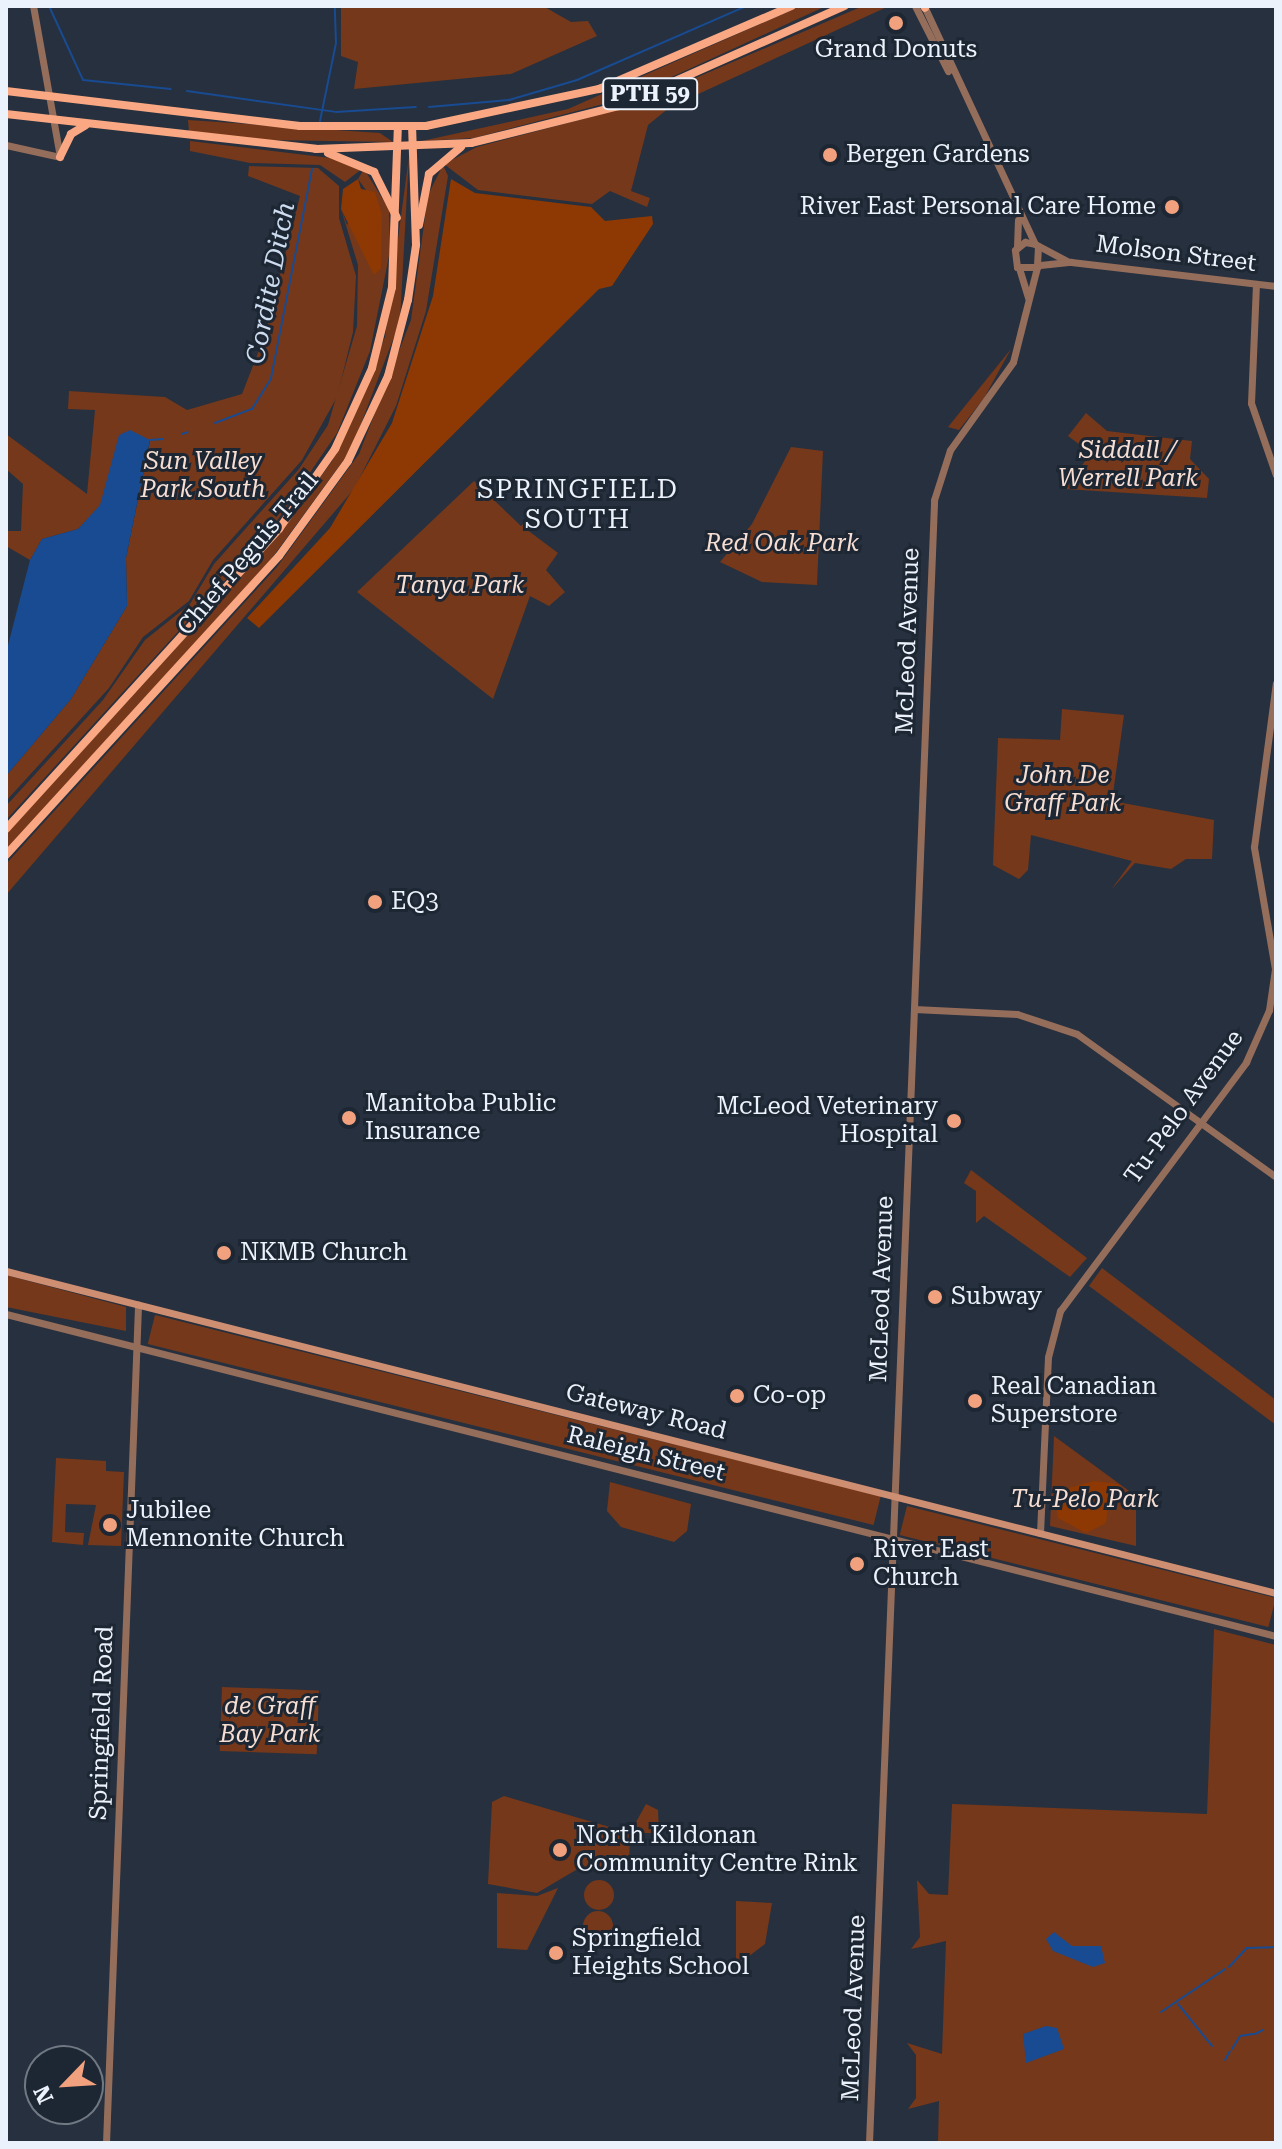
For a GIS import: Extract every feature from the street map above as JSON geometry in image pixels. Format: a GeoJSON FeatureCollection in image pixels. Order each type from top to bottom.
{"type":"FeatureCollection","features":[{"type":"Feature","properties":{"kind":"main road","name":"PTH 59"},"geometry":{"type":"LineString","coordinates":[[6,91],[300,126],[412,127],[574,97],[792,6]]}},
{"type":"Feature","properties":{"kind":"main road","name":"PTH 59"},"geometry":{"type":"LineString","coordinates":[[6,114],[316,149],[399,149],[471,143],[619,106],[845,6]]}},
{"type":"Feature","properties":{"kind":"main road"},"geometry":{"type":"LineString","coordinates":[[60,157],[71,134],[89,124]]}},
{"type":"Feature","properties":{"kind":"main road","name":"Chief Peguis Trail"},"geometry":{"type":"LineString","coordinates":[[6,829],[271,538],[319,476],[377,351],[399,225],[398,127]]}},
{"type":"Feature","properties":{"kind":"main road","name":"Chief Peguis Trail"},"geometry":{"type":"LineString","coordinates":[[6,855],[279,556],[336,482],[391,365],[416,245],[412,127]]}},
{"type":"Feature","properties":{"kind":"main road"},"geometry":{"type":"LineString","coordinates":[[416,245],[429,174],[471,143]]}},
{"type":"Feature","properties":{"kind":"main road"},"geometry":{"type":"LineString","coordinates":[[316,149],[374,172],[399,225]]}},
{"type":"Feature","properties":{"kind":"main road","name":"Gateway Road"},"geometry":{"type":"LineString","coordinates":[[6,1271],[1276,1593]]}},
{"type":"Feature","properties":{"kind":"street"},"geometry":{"type":"LineString","coordinates":[[6,145],[60,157],[33,6]]}},
{"type":"Feature","properties":{"kind":"street"},"geometry":{"type":"LineString","coordinates":[[915,6],[954,79]]}},
{"type":"Feature","properties":{"kind":"street"},"geometry":{"type":"LineString","coordinates":[[924,7],[1017,214],[1036,245],[1017,247]]}},
{"type":"Feature","properties":{"kind":"street"},"geometry":{"type":"LineString","coordinates":[[1017,214],[1019,268],[1029,300]]}},
{"type":"Feature","properties":{"kind":"street","name":"Molson Street"},"geometry":{"type":"LineString","coordinates":[[1036,245],[1071,262]]}},
{"type":"Feature","properties":{"kind":"street","name":"McLeod Avenue"},"geometry":{"type":"LineString","coordinates":[[869,2143],[934,500],[956,441],[1013,362],[1038,266],[1036,245]]}},
{"type":"Feature","properties":{"kind":"street","name":"Molson Street"},"geometry":{"type":"LineString","coordinates":[[1019,268],[1071,262],[1276,286]]}},
{"type":"Feature","properties":{"kind":"street"},"geometry":{"type":"LineString","coordinates":[[1256,284],[1251,403],[1276,475]]}},
{"type":"Feature","properties":{"kind":"street","name":"Tu-Pelo Avenue"},"geometry":{"type":"LineString","coordinates":[[1040,1533],[1055,1323],[1253,1050],[1274,988],[1254,847],[1276,683]]}},
{"type":"Feature","properties":{"kind":"street"},"geometry":{"type":"LineString","coordinates":[[914,1009],[1017,1014],[1077,1034],[1202,1119],[1276,1177]]}},
{"type":"Feature","properties":{"kind":"street","name":"Springfield Road"},"geometry":{"type":"LineString","coordinates":[[106,2143],[138,1305]]}},
{"type":"Feature","properties":{"kind":"street","name":"Raleigh Street"},"geometry":{"type":"LineString","coordinates":[[6,1314],[1276,1636]]}},
{"type":"Feature","properties":{"kind":"green space"},"geometry":{"type":"Polygon","coordinates":[[[341,6],[543,6],[571,22],[588,21],[597,36],[511,74],[354,89],[358,62],[341,56],[341,6]]]}},
{"type":"Feature","properties":{"kind":"green space"},"geometry":{"type":"Polygon","coordinates":[[[801,6],[826,6],[626,98],[474,138],[422,141],[568,109],[801,6]]]}},
{"type":"Feature","properties":{"kind":"green space"},"geometry":{"type":"Polygon","coordinates":[[[863,6],[889,6],[670,107],[648,125],[631,191],[650,198],[647,207],[610,191],[592,204],[478,190],[444,164],[477,147],[628,107],[863,6]]]}},
{"type":"Feature","properties":{"kind":"green space"},"geometry":{"type":"Polygon","coordinates":[[[188,120],[380,133],[393,142],[268,140],[189,132],[188,120]]]}},
{"type":"Feature","properties":{"kind":"green space"},"geometry":{"type":"Polygon","coordinates":[[[190,141],[339,159],[363,168],[345,182],[320,165],[250,163],[190,151],[190,141]]]}},
{"type":"Feature","properties":{"kind":"green space"},"geometry":{"type":"Polygon","coordinates":[[[409,156],[400,321],[351,450],[269,562],[6,850],[6,834],[280,534],[332,461],[385,337],[409,156]]]}},
{"type":"Feature","properties":{"kind":"green space"},"geometry":{"type":"Polygon","coordinates":[[[443,165],[448,176],[426,311],[396,406],[354,489],[6,895],[6,864],[277,567],[359,454],[411,320],[428,195],[443,165]]]}},
{"type":"Feature","properties":{"kind":"green space","name":"Sun Valley Park South"},"geometry":{"type":"Polygon","coordinates":[[[249,166],[318,168],[339,186],[339,218],[356,276],[353,332],[337,397],[302,460],[213,560],[189,601],[143,637],[109,688],[6,801],[6,776],[71,699],[127,606],[126,558],[150,441],[120,435],[101,505],[78,529],[42,539],[30,560],[6,546],[6,531],[21,531],[23,484],[6,469],[6,434],[87,494],[95,410],[68,409],[69,391],[165,397],[187,410],[242,394],[265,335],[300,196],[248,176],[249,166]]]}},
{"type":"Feature","properties":{"kind":"green space"},"geometry":{"type":"Polygon","coordinates":[[[364,169],[389,209],[390,251],[370,351],[337,433],[270,531],[6,820],[6,806],[103,700],[145,640],[190,604],[214,564],[299,469],[328,425],[357,326],[358,265],[341,209],[347,225],[366,190],[358,179],[364,169]]]}},
{"type":"Feature","properties":{"kind":"green space"},"geometry":{"type":"Polygon","coordinates":[[[358,179],[361,189],[375,192],[382,215],[381,268],[374,275],[341,209],[343,189],[358,179]]]}},
{"type":"Feature","properties":{"kind":"green space"},"geometry":{"type":"Polygon","coordinates":[[[451,179],[475,193],[591,207],[605,221],[652,216],[653,224],[612,286],[599,289],[259,628],[247,618],[330,528],[392,423],[433,296],[451,179]]]}},
{"type":"Feature","properties":{"kind":"green space"},"geometry":{"type":"Polygon","coordinates":[[[1011,349],[984,398],[959,430],[948,427],[1011,349]]]}},
{"type":"Feature","properties":{"kind":"green space","name":"Siddall / Werrell Park"},"geometry":{"type":"Polygon","coordinates":[[[1086,413],[1107,431],[1192,441],[1190,459],[1209,479],[1207,498],[1065,489],[1091,453],[1068,436],[1086,413]]]}},
{"type":"Feature","properties":{"kind":"green space","name":"Red Oak Park"},"geometry":{"type":"Polygon","coordinates":[[[791,447],[823,451],[817,585],[762,582],[720,562],[752,524],[791,447]]]}},
{"type":"Feature","properties":{"kind":"green space","name":"Tanya Park"},"geometry":{"type":"Polygon","coordinates":[[[474,481],[521,526],[535,513],[526,529],[558,553],[546,570],[565,592],[549,606],[530,596],[493,699],[357,592],[474,481]]]}},
{"type":"Feature","properties":{"kind":"green space","name":"John De Graff Park"},"geometry":{"type":"Polygon","coordinates":[[[1062,709],[1124,715],[1112,801],[1214,820],[1212,859],[1186,859],[1171,869],[1135,863],[1111,890],[1132,861],[1031,835],[1028,870],[1019,879],[993,865],[998,738],[1060,740],[1062,709]]]}},
{"type":"Feature","properties":{"kind":"green space"},"geometry":{"type":"Polygon","coordinates":[[[971,1170],[1087,1258],[1070,1277],[984,1216],[976,1223],[976,1191],[964,1183],[971,1170]]]}},
{"type":"Feature","properties":{"kind":"green space"},"geometry":{"type":"Polygon","coordinates":[[[1102,1268],[1276,1400],[1276,1425],[1089,1286],[1102,1268]]]}},
{"type":"Feature","properties":{"kind":"green space"},"geometry":{"type":"Polygon","coordinates":[[[6,1275],[126,1307],[126,1331],[6,1307],[6,1275]]]}},
{"type":"Feature","properties":{"kind":"green space"},"geometry":{"type":"Polygon","coordinates":[[[155,1315],[881,1496],[874,1525],[148,1344],[155,1315]]]}},
{"type":"Feature","properties":{"kind":"green space","name":"Tu-Pelo Park"},"geometry":{"type":"Polygon","coordinates":[[[1054,1436],[1136,1496],[1136,1546],[1050,1526],[1054,1436]]]}},
{"type":"Feature","properties":{"kind":"green space"},"geometry":{"type":"Polygon","coordinates":[[[56,1458],[106,1461],[106,1471],[124,1472],[121,1546],[88,1545],[96,1505],[66,1504],[65,1532],[84,1533],[83,1545],[52,1542],[56,1458]]]}},
{"type":"Feature","properties":{"kind":"green space"},"geometry":{"type":"Polygon","coordinates":[[[1094,1481],[1118,1484],[1130,1498],[1110,1490],[1106,1523],[1086,1533],[1058,1518],[1054,1492],[1094,1481]]]}},
{"type":"Feature","properties":{"kind":"green space"},"geometry":{"type":"Polygon","coordinates":[[[610,1482],[691,1504],[687,1531],[674,1542],[621,1527],[607,1511],[610,1482]]]}},
{"type":"Feature","properties":{"kind":"green space"},"geometry":{"type":"Polygon","coordinates":[[[907,1506],[1276,1598],[1268,1627],[900,1535],[907,1506]]]}},
{"type":"Feature","properties":{"kind":"green space"},"geometry":{"type":"Polygon","coordinates":[[[1214,1629],[1276,1645],[1276,2143],[938,2143],[939,2101],[908,2109],[916,2098],[916,2055],[907,2043],[942,2054],[946,1941],[911,1949],[920,1937],[917,1880],[929,1894],[948,1895],[952,1804],[1207,1814],[1214,1629]]]}},
{"type":"Feature","properties":{"kind":"green space","name":"de Graff Bay Park"},"geometry":{"type":"Polygon","coordinates":[[[222,1687],[319,1690],[317,1754],[220,1751],[222,1687]]]}},
{"type":"Feature","properties":{"kind":"green space","name":"North Kildonan Community Centre Rink"},"geometry":{"type":"Polygon","coordinates":[[[504,1796],[630,1833],[629,1870],[581,1867],[537,1893],[488,1884],[492,1802],[504,1796]]]}},
{"type":"Feature","properties":{"kind":"green space"},"geometry":{"type":"Polygon","coordinates":[[[646,1804],[658,1810],[659,1833],[630,1833],[646,1804]]]}},
{"type":"Feature","properties":{"kind":"green space"},"geometry":{"type":"Polygon","coordinates":[[[599,1880],[610,1884],[614,1895],[610,1906],[599,1910],[588,1906],[584,1895],[588,1884],[599,1880]]]}},
{"type":"Feature","properties":{"kind":"green space"},"geometry":{"type":"Polygon","coordinates":[[[558,1888],[527,1950],[497,1948],[497,1893],[537,1896],[558,1888]]]}},
{"type":"Feature","properties":{"kind":"green space"},"geometry":{"type":"Polygon","coordinates":[[[736,1901],[772,1903],[765,1944],[736,1966],[736,1901]]]}},
{"type":"Feature","properties":{"kind":"green space"},"geometry":{"type":"Polygon","coordinates":[[[598,1911],[609,1915],[613,1926],[609,1937],[598,1941],[587,1937],[583,1926],[587,1915],[598,1911]]]}},
{"type":"Feature","properties":{"kind":"water"},"geometry":{"type":"Polygon","coordinates":[[[130,430],[150,440],[126,558],[127,606],[71,699],[6,776],[6,653],[30,560],[42,539],[78,529],[100,505],[119,435],[130,430]]]}},
{"type":"Feature","properties":{"kind":"water"},"geometry":{"type":"Polygon","coordinates":[[[1054,1932],[1072,1946],[1101,1946],[1105,1963],[1093,1967],[1053,1951],[1046,1939],[1054,1932]]]}},
{"type":"Feature","properties":{"kind":"water"},"geometry":{"type":"Polygon","coordinates":[[[1046,2026],[1057,2028],[1064,2049],[1026,2063],[1023,2034],[1046,2026]]]}},
{"type":"Feature","properties":{"kind":"waterway"},"geometry":{"type":"LineString","coordinates":[[49,6],[83,80],[171,89]]}},
{"type":"Feature","properties":{"kind":"waterway","name":"Cordite Ditch"},"geometry":{"type":"LineString","coordinates":[[320,121],[336,43],[335,6]]}},
{"type":"Feature","properties":{"kind":"waterway"},"geometry":{"type":"LineString","coordinates":[[429,107],[509,100],[577,80],[746,6]]}},
{"type":"Feature","properties":{"kind":"waterway"},"geometry":{"type":"LineString","coordinates":[[187,91],[336,112],[416,107]]}},
{"type":"Feature","properties":{"kind":"waterway","name":"Cordite Ditch"},"geometry":{"type":"LineString","coordinates":[[215,423],[252,409],[271,378],[312,169]]}},
{"type":"Feature","properties":{"kind":"waterway","name":"Cordite Ditch"},"geometry":{"type":"LineString","coordinates":[[182,434],[188,432]]}},
{"type":"Feature","properties":{"kind":"waterway","name":"Cordite Ditch"},"geometry":{"type":"LineString","coordinates":[[150,440],[163,439]]}},
{"type":"Feature","properties":{"kind":"waterway"},"geometry":{"type":"LineString","coordinates":[[1229,1967],[1247,1948],[1273,1947]]}},
{"type":"Feature","properties":{"kind":"waterway"},"geometry":{"type":"LineString","coordinates":[[1161,2012],[1225,1969]]}},
{"type":"Feature","properties":{"kind":"waterway"},"geometry":{"type":"LineString","coordinates":[[1178,2004],[1212,2046]]}},
{"type":"Feature","properties":{"kind":"waterway"},"geometry":{"type":"LineString","coordinates":[[1255,2034],[1263,2030]]}},
{"type":"Feature","properties":{"kind":"waterway"},"geometry":{"type":"LineString","coordinates":[[1232,2049],[1240,2036],[1253,2034]]}},
{"type":"Feature","properties":{"kind":"waterway"},"geometry":{"type":"LineString","coordinates":[[1225,2060],[1230,2051]]}},
{"type":"Feature","properties":{"kind":"place","name":"Grand Donuts"},"geometry":{"type":"Point","coordinates":[896,23]}},
{"type":"Feature","properties":{"kind":"place","name":"Bergen Gardens"},"geometry":{"type":"Point","coordinates":[830,155]}},
{"type":"Feature","properties":{"kind":"place","name":"River East Personal Care Home"},"geometry":{"type":"Point","coordinates":[1172,207]}},
{"type":"Feature","properties":{"kind":"place","name":"EQ3"},"geometry":{"type":"Point","coordinates":[375,902]}},
{"type":"Feature","properties":{"kind":"place","name":"Manitoba Public Insurance"},"geometry":{"type":"Point","coordinates":[349,1118]}},
{"type":"Feature","properties":{"kind":"place","name":"McLeod Veterinary Hospital"},"geometry":{"type":"Point","coordinates":[954,1121]}},
{"type":"Feature","properties":{"kind":"place","name":"NKMB Church"},"geometry":{"type":"Point","coordinates":[224,1253]}},
{"type":"Feature","properties":{"kind":"place","name":"Subway"},"geometry":{"type":"Point","coordinates":[935,1297]}},
{"type":"Feature","properties":{"kind":"place","name":"Co-op"},"geometry":{"type":"Point","coordinates":[737,1396]}},
{"type":"Feature","properties":{"kind":"place","name":"Real Canadian Superstore"},"geometry":{"type":"Point","coordinates":[975,1401]}},
{"type":"Feature","properties":{"kind":"place","name":"Jubilee Mennonite Church"},"geometry":{"type":"Point","coordinates":[110,1525]}},
{"type":"Feature","properties":{"kind":"place","name":"River East Church"},"geometry":{"type":"Point","coordinates":[857,1564]}},
{"type":"Feature","properties":{"kind":"place","name":"North Kildonan Community Centre Rink"},"geometry":{"type":"Point","coordinates":[560,1850]}},
{"type":"Feature","properties":{"kind":"place","name":"Springfield Heights School"},"geometry":{"type":"Point","coordinates":[556,1953]}},
{"type":"Feature","properties":{"kind":"district","name":"SPRINGFIELD SOUTH"},"geometry":{"type":"Point","coordinates":[578,505]}}]}
